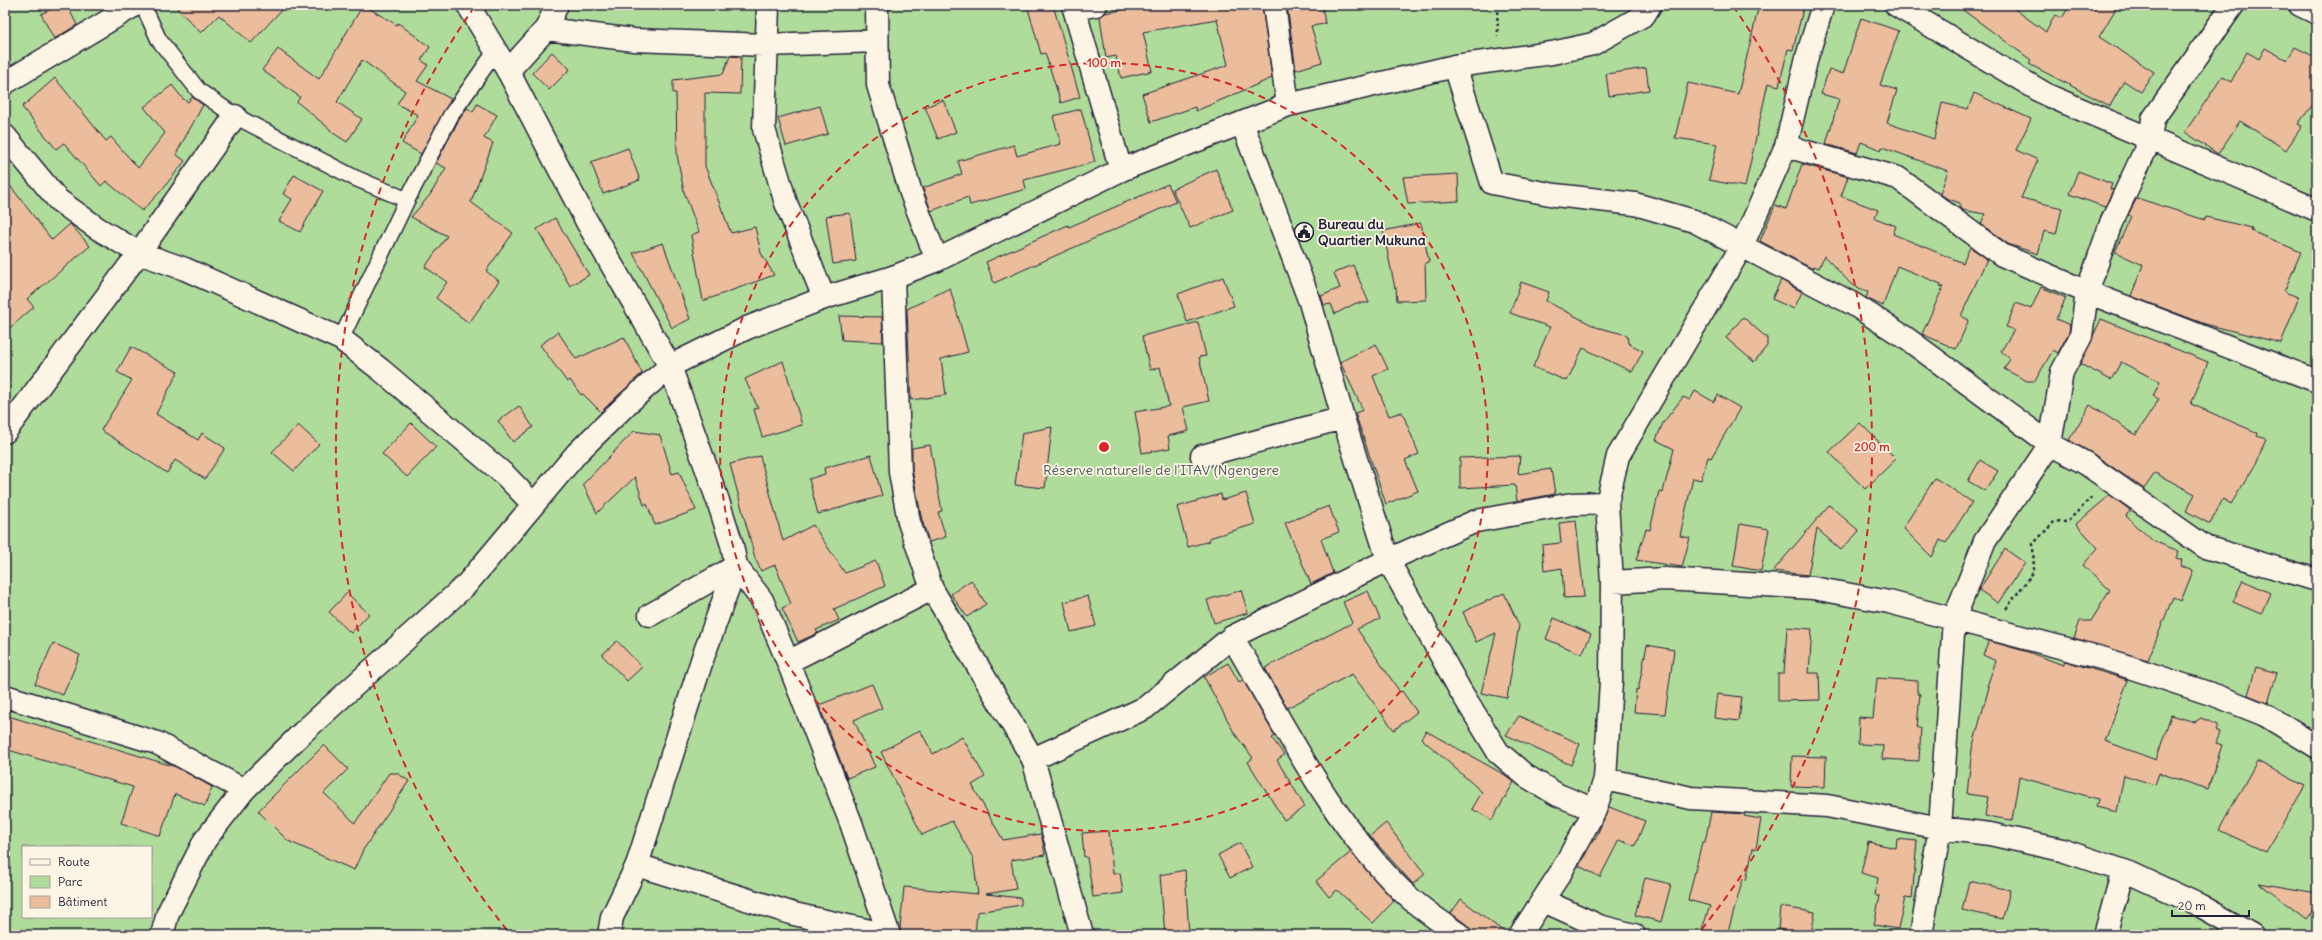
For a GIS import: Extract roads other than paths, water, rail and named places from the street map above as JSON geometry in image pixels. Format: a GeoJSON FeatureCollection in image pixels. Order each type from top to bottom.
{"type":"FeatureCollection","features":[{"type":"Feature","properties":{"kind":"street"},"geometry":{"type":"LineString","coordinates":[[5,83],[135,5]]}},
{"type":"Feature","properties":{"kind":"street"},"geometry":{"type":"LineString","coordinates":[[468,5],[495,52],[508,71],[587,222],[670,366],[718,501],[732,545],[736,566],[762,600],[788,662],[851,823],[888,935]]}},
{"type":"Feature","properties":{"kind":"street"},"geometry":{"type":"LineString","coordinates":[[508,71],[546,29],[557,5]]}},
{"type":"Feature","properties":{"kind":"street"},"geometry":{"type":"LineString","coordinates":[[768,5],[764,129],[786,203],[824,298]]}},
{"type":"Feature","properties":{"kind":"street"},"geometry":{"type":"LineString","coordinates":[[877,5],[876,41],[878,86],[911,193],[937,260]]}},
{"type":"Feature","properties":{"kind":"street"},"geometry":{"type":"LineString","coordinates":[[1096,5],[1074,7],[1121,170]]}},
{"type":"Feature","properties":{"kind":"street"},"geometry":{"type":"LineString","coordinates":[[1274,5],[1288,105]]}},
{"type":"Feature","properties":{"kind":"street"},"geometry":{"type":"LineString","coordinates":[[162,935],[168,913],[205,840],[244,790],[303,732],[466,585],[577,453],[628,403],[670,366],[747,328],[824,298],[893,277],[937,260],[1121,170],[1288,105],[1455,66],[1552,53],[1593,44],[1644,14],[1650,5]]}},
{"type":"Feature","properties":{"kind":"street"},"geometry":{"type":"LineString","coordinates":[[1520,935],[1544,901],[1595,810],[1605,779],[1611,681],[1612,582],[1607,503],[1618,456],[1742,246],[1786,146],[1807,57],[1823,5]]}},
{"type":"Feature","properties":{"kind":"street"},"geometry":{"type":"LineString","coordinates":[[1896,5],[2046,95],[2317,210]]}},
{"type":"Feature","properties":{"kind":"street"},"geometry":{"type":"LineString","coordinates":[[1921,935],[1940,828],[1954,619],[1985,541],[2050,444],[2062,372],[2081,336],[2087,292],[2111,223],[2150,140],[2154,119],[2232,5]]}},
{"type":"Feature","properties":{"kind":"street"},"geometry":{"type":"LineString","coordinates":[[2300,5],[2317,13]]}},
{"type":"Feature","properties":{"kind":"street"},"geometry":{"type":"LineString","coordinates":[[546,29],[634,40],[766,45],[876,41]]}},
{"type":"Feature","properties":{"kind":"street"},"geometry":{"type":"LineString","coordinates":[[1455,66],[1492,183],[1555,195],[1635,204],[1694,221],[1867,312],[1906,338],[2050,444],[2085,463],[2205,547],[2317,580]]}},
{"type":"Feature","properties":{"kind":"street"},"geometry":{"type":"LineString","coordinates":[[5,432],[139,253],[235,116]]}},
{"type":"Feature","properties":{"kind":"street"},"geometry":{"type":"LineString","coordinates":[[1242,123],[1310,302],[1343,418],[1388,560],[1460,690],[1498,752],[1526,776],[1558,794],[1595,810]]}},
{"type":"Feature","properties":{"kind":"street"},"geometry":{"type":"LineString","coordinates":[[5,136],[58,200],[97,228],[139,253],[185,269],[341,339],[381,370],[500,470],[533,504]]}},
{"type":"Feature","properties":{"kind":"street"},"geometry":{"type":"LineString","coordinates":[[1786,146],[1898,178],[2002,255],[2087,292],[2317,381]]}},
{"type":"Feature","properties":{"kind":"street"},"geometry":{"type":"LineString","coordinates":[[893,277],[900,472],[909,522],[932,589],[1033,759],[1082,935]]}},
{"type":"Feature","properties":{"kind":"street"},"geometry":{"type":"LineString","coordinates":[[1202,456],[1343,418]]}},
{"type":"Feature","properties":{"kind":"street"},"geometry":{"type":"LineString","coordinates":[[1033,759],[1145,708],[1232,637],[1388,560],[1476,521],[1572,504],[1607,503]]}},
{"type":"Feature","properties":{"kind":"street"},"geometry":{"type":"LineString","coordinates":[[650,615],[736,566]]}},
{"type":"Feature","properties":{"kind":"street"},"geometry":{"type":"LineString","coordinates":[[609,935],[612,917],[637,865],[703,657],[736,566]]}},
{"type":"Feature","properties":{"kind":"street"},"geometry":{"type":"LineString","coordinates":[[1612,582],[1665,579],[1813,588],[1889,602],[2104,659],[2220,697],[2265,716],[2317,747]]}},
{"type":"Feature","properties":{"kind":"street"},"geometry":{"type":"LineString","coordinates":[[788,662],[932,589]]}},
{"type":"Feature","properties":{"kind":"street"},"geometry":{"type":"LineString","coordinates":[[1232,637],[1334,808],[1382,870],[1406,894],[1460,935]]}},
{"type":"Feature","properties":{"kind":"street"},"geometry":{"type":"LineString","coordinates":[[5,696],[157,743],[244,790]]}},
{"type":"Feature","properties":{"kind":"street"},"geometry":{"type":"LineString","coordinates":[[1605,779],[1691,798],[1828,806],[1940,828],[1990,834],[2062,850],[2123,871],[2199,905],[2252,935]]}},
{"type":"Feature","properties":{"kind":"street"},"geometry":{"type":"LineString","coordinates":[[637,865],[794,914],[888,935]]}},
{"type":"Feature","properties":{"kind":"street"},"geometry":{"type":"LineString","coordinates":[[2105,935],[2123,871]]}},
{"type":"Feature","properties":{"kind":"street"},"geometry":{"type":"LineString","coordinates":[[1544,901],[1599,926],[1634,935]]}},
{"type":"Feature","properties":{"kind":"lane"},"geometry":{"type":"LineString","coordinates":[[143,5],[159,40],[199,91],[235,116],[355,178],[407,200]]}},
{"type":"Feature","properties":{"kind":"lane"},"geometry":{"type":"LineString","coordinates":[[341,339],[407,200],[451,115],[495,52]]}},
{"type":"Feature","properties":{"kind":"place","name":"Bureau du Quartier Mukuna"},"geometry":{"type":"Point","coordinates":[1304,232]}},
{"type":"Feature","properties":{"kind":"park label","name":"Réserve naturelle de l'ITAV (Ngengere"},"geometry":{"type":"Point","coordinates":[1161,470]}}]}
